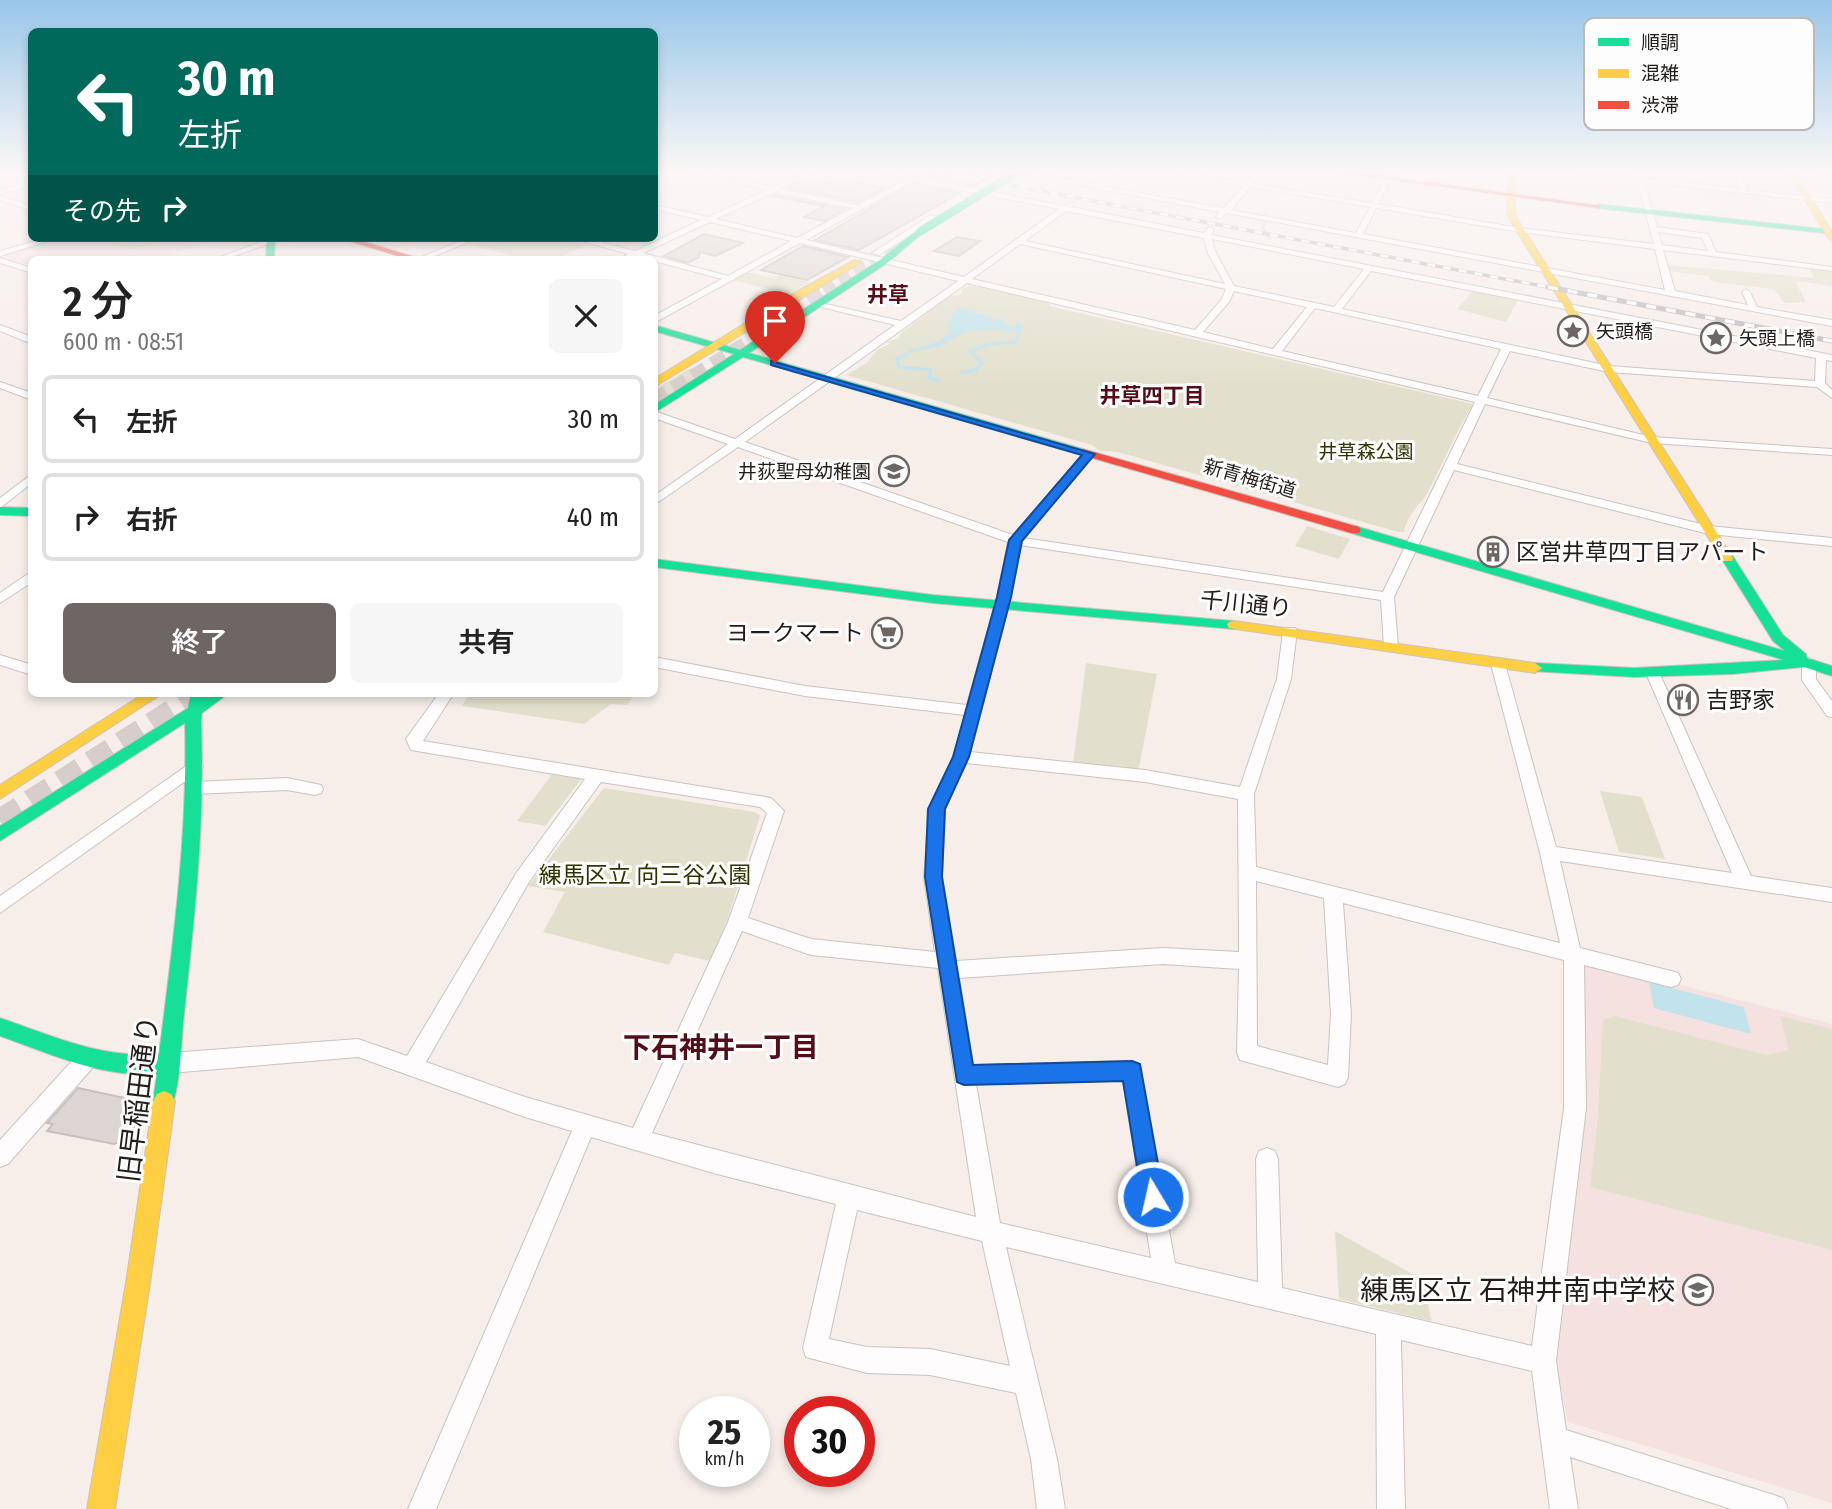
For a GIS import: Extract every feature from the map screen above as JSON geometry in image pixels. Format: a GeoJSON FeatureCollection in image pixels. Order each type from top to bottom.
{"type":"FeatureCollection","features":[{"type":"Feature","properties":{"kind":"main road"},"geometry":{"type":"LineString","coordinates":[[360,242],[408,256]]}},
{"type":"Feature","properties":{"kind":"main road"},"geometry":{"type":"LineString","coordinates":[[658,409],[820,303],[903,242]]}},
{"type":"Feature","properties":{"kind":"main road"},"geometry":{"type":"LineString","coordinates":[[1528,242],[1778,638],[1809,663]]}},
{"type":"Feature","properties":{"kind":"main road"},"geometry":{"type":"LineString","coordinates":[[658,381],[844,269],[876,260]]}},
{"type":"Feature","properties":{"kind":"main road","name":"新青梅街道"},"geometry":{"type":"LineString","coordinates":[[658,329],[1832,671]]}},
{"type":"Feature","properties":{"kind":"main road"},"geometry":{"type":"LineString","coordinates":[[682,366],[704,365],[711,368],[712,372]]}},
{"type":"Feature","properties":{"kind":"main road"},"geometry":{"type":"LineString","coordinates":[[0,511],[28,512]]}},
{"type":"Feature","properties":{"kind":"main road","name":"千川通り"},"geometry":{"type":"LineString","coordinates":[[658,563],[1002,606],[1290,631],[1497,664],[1567,671],[1724,671],[1832,663]]}},
{"type":"Feature","properties":{"kind":"main road"},"geometry":{"type":"LineString","coordinates":[[0,792],[150,697]]}},
{"type":"Feature","properties":{"kind":"main road","name":"旧早稲田通り"},"geometry":{"type":"LineString","coordinates":[[101,1509],[140,1284],[170,1063],[188,901],[195,766],[192,712],[197,697]]}},
{"type":"Feature","properties":{"kind":"main road"},"geometry":{"type":"LineString","coordinates":[[0,834],[216,697]]}},
{"type":"Feature","properties":{"kind":"main road"},"geometry":{"type":"LineString","coordinates":[[64,752],[59,763],[59,771],[62,773],[82,776],[99,771]]}},
{"type":"Feature","properties":{"kind":"main road"},"geometry":{"type":"LineString","coordinates":[[0,792],[20,784],[42,787],[42,804],[34,812]]}},
{"type":"Feature","properties":{"kind":"main road"},"geometry":{"type":"LineString","coordinates":[[0,1027],[88,1058],[131,1066],[170,1063]]}},
{"type":"Feature","properties":{"kind":"street"},"geometry":{"type":"LineString","coordinates":[[0,254],[39,242]]}},
{"type":"Feature","properties":{"kind":"street"},"geometry":{"type":"LineString","coordinates":[[227,256],[262,242]]}},
{"type":"Feature","properties":{"kind":"street"},"geometry":{"type":"LineString","coordinates":[[427,256],[462,242]]}},
{"type":"Feature","properties":{"kind":"street"},"geometry":{"type":"LineString","coordinates":[[592,242],[643,256]]}},
{"type":"Feature","properties":{"kind":"street"},"geometry":{"type":"LineString","coordinates":[[631,256],[660,242]]}},
{"type":"Feature","properties":{"kind":"street"},"geometry":{"type":"LineString","coordinates":[[658,318],[796,242]]}},
{"type":"Feature","properties":{"kind":"street"},"geometry":{"type":"LineString","coordinates":[[799,242],[1652,440],[1832,452]]}},
{"type":"Feature","properties":{"kind":"street"},"geometry":{"type":"LineString","coordinates":[[876,260],[901,242]]}},
{"type":"Feature","properties":{"kind":"street"},"geometry":{"type":"LineString","coordinates":[[876,260],[907,242]]}},
{"type":"Feature","properties":{"kind":"street"},"geometry":{"type":"LineString","coordinates":[[658,499],[1018,242]]}},
{"type":"Feature","properties":{"kind":"street"},"geometry":{"type":"LineString","coordinates":[[1021,242],[1609,369],[1820,384],[1832,395]]}},
{"type":"Feature","properties":{"kind":"street"},"geometry":{"type":"LineString","coordinates":[[1196,335],[1226,300],[1231,288],[1216,242]]}},
{"type":"Feature","properties":{"kind":"street"},"geometry":{"type":"LineString","coordinates":[[1268,242],[1369,268],[1826,356],[1820,384]]}},
{"type":"Feature","properties":{"kind":"street"},"geometry":{"type":"LineString","coordinates":[[1392,242],[1832,323]]}},
{"type":"Feature","properties":{"kind":"street"},"geometry":{"type":"LineString","coordinates":[[1622,242],[1832,269]]}},
{"type":"Feature","properties":{"kind":"street"},"geometry":{"type":"LineString","coordinates":[[1658,242],[1671,294]]}},
{"type":"Feature","properties":{"kind":"street"},"geometry":{"type":"LineString","coordinates":[[1708,242],[1713,254]]}},
{"type":"Feature","properties":{"kind":"street"},"geometry":{"type":"LineString","coordinates":[[0,260],[28,270]]}},
{"type":"Feature","properties":{"kind":"street"},"geometry":{"type":"LineString","coordinates":[[658,260],[730,279]]}},
{"type":"Feature","properties":{"kind":"street"},"geometry":{"type":"LineString","coordinates":[[1336,310],[1369,268]]}},
{"type":"Feature","properties":{"kind":"street"},"geometry":{"type":"LineString","coordinates":[[1746,292],[1754,309]]}},
{"type":"Feature","properties":{"kind":"street"},"geometry":{"type":"LineString","coordinates":[[820,303],[904,325]]}},
{"type":"Feature","properties":{"kind":"street"},"geometry":{"type":"LineString","coordinates":[[1275,353],[1313,305]]}},
{"type":"Feature","properties":{"kind":"street"},"geometry":{"type":"LineString","coordinates":[[3,331],[21,328]]}},
{"type":"Feature","properties":{"kind":"street"},"geometry":{"type":"LineString","coordinates":[[3,331],[28,340]]}},
{"type":"Feature","properties":{"kind":"street"},"geometry":{"type":"LineString","coordinates":[[1391,646],[1387,597],[1507,347]]}},
{"type":"Feature","properties":{"kind":"street"},"geometry":{"type":"LineString","coordinates":[[0,385],[28,396]]}},
{"type":"Feature","properties":{"kind":"street"},"geometry":{"type":"LineString","coordinates":[[658,413],[1015,540],[1387,597]]}},
{"type":"Feature","properties":{"kind":"street"},"geometry":{"type":"LineString","coordinates":[[1051,1509],[1044,1460],[990,1232],[933,877],[937,809],[961,757],[1002,606],[1015,540],[1089,454]]}},
{"type":"Feature","properties":{"kind":"street"},"geometry":{"type":"LineString","coordinates":[[1451,466],[1709,530],[1832,542]]}},
{"type":"Feature","properties":{"kind":"street"},"geometry":{"type":"LineString","coordinates":[[0,504],[28,480]]}},
{"type":"Feature","properties":{"kind":"street"},"geometry":{"type":"LineString","coordinates":[[0,598],[28,578]]}},
{"type":"Feature","properties":{"kind":"street"},"geometry":{"type":"LineString","coordinates":[[1290,631],[1284,679],[1246,794],[1249,872],[1247,1053],[1338,1077],[1341,1014],[1333,895]]}},
{"type":"Feature","properties":{"kind":"street"},"geometry":{"type":"LineString","coordinates":[[0,660],[28,669]]}},
{"type":"Feature","properties":{"kind":"street"},"geometry":{"type":"LineString","coordinates":[[658,663],[805,691],[972,711]]}},
{"type":"Feature","properties":{"kind":"street"},"geometry":{"type":"LineString","coordinates":[[1809,663],[1809,680],[1832,712]]}},
{"type":"Feature","properties":{"kind":"street"},"geometry":{"type":"LineString","coordinates":[[1497,664],[1574,955],[1575,1108],[1543,1361],[1564,1509]]}},
{"type":"Feature","properties":{"kind":"street"},"geometry":{"type":"LineString","coordinates":[[1653,673],[1745,883]]}},
{"type":"Feature","properties":{"kind":"street"},"geometry":{"type":"LineString","coordinates":[[444,697],[414,739],[417,746],[765,802],[776,811],[737,922],[639,1139]]}},
{"type":"Feature","properties":{"kind":"street"},"geometry":{"type":"LineString","coordinates":[[961,757],[1145,776],[1246,794]]}},
{"type":"Feature","properties":{"kind":"street"},"geometry":{"type":"LineString","coordinates":[[0,906],[195,766]]}},
{"type":"Feature","properties":{"kind":"street"},"geometry":{"type":"LineString","coordinates":[[412,1067],[523,877],[597,775]]}},
{"type":"Feature","properties":{"kind":"street"},"geometry":{"type":"LineString","coordinates":[[194,788],[287,784],[315,789]]}},
{"type":"Feature","properties":{"kind":"street"},"geometry":{"type":"LineString","coordinates":[[1549,853],[1832,895]]}},
{"type":"Feature","properties":{"kind":"street"},"geometry":{"type":"LineString","coordinates":[[1249,872],[1671,979]]}},
{"type":"Feature","properties":{"kind":"street"},"geometry":{"type":"LineString","coordinates":[[737,922],[811,947],[948,966],[1163,956],[1249,961]]}},
{"type":"Feature","properties":{"kind":"street"},"geometry":{"type":"LineString","coordinates":[[170,1063],[358,1048],[525,1107],[717,1163],[990,1232],[1543,1361]]}},
{"type":"Feature","properties":{"kind":"street"},"geometry":{"type":"LineString","coordinates":[[0,1156],[88,1058]]}},
{"type":"Feature","properties":{"kind":"street"},"geometry":{"type":"LineString","coordinates":[[964,1075],[1132,1071],[1165,1273]]}},
{"type":"Feature","properties":{"kind":"street"},"geometry":{"type":"LineString","coordinates":[[422,1509],[585,1125]]}},
{"type":"Feature","properties":{"kind":"street"},"geometry":{"type":"LineString","coordinates":[[1267,1159],[1270,1298]]}},
{"type":"Feature","properties":{"kind":"street"},"geometry":{"type":"LineString","coordinates":[[849,1197],[815,1348],[867,1360],[930,1362],[1026,1382]]}},
{"type":"Feature","properties":{"kind":"street"},"geometry":{"type":"LineString","coordinates":[[1388,1325],[1391,1509]]}},
{"type":"Feature","properties":{"kind":"street"},"geometry":{"type":"LineString","coordinates":[[1554,1439],[1773,1509]]}},
{"type":"Feature","properties":{"kind":"shaded area"},"geometry":{"type":"Polygon","coordinates":[[[47,242],[206,242],[165,256],[28,256],[28,265],[2,256],[47,242]]]}},
{"type":"Feature","properties":{"kind":"shaded area","name":"練馬区立 石神井南中学校"},"geometry":{"type":"Polygon","coordinates":[[[1584,960],[1832,1024],[1832,1503],[1568,1422],[1555,1364],[1584,960]]]}},
{"type":"Feature","properties":{"kind":"green space"},"geometry":{"type":"Polygon","coordinates":[[[111,242],[157,242],[132,250],[111,242]]]}},
{"type":"Feature","properties":{"kind":"green space"},"geometry":{"type":"Polygon","coordinates":[[[467,244],[589,244],[561,256],[513,256],[467,244]]]}},
{"type":"Feature","properties":{"kind":"green space"},"geometry":{"type":"Polygon","coordinates":[[[1667,265],[1814,278],[1809,268],[1832,271],[1832,286],[1795,281],[1806,302],[1784,303],[1774,289],[1713,282],[1708,276],[1668,271],[1667,265]]]}},
{"type":"Feature","properties":{"kind":"green space"},"geometry":{"type":"Polygon","coordinates":[[[747,272],[810,282],[789,294],[732,280],[747,272]]]}},
{"type":"Feature","properties":{"kind":"green space","name":"井草森公園"},"geometry":{"type":"Polygon","coordinates":[[[971,286],[1001,290],[1050,304],[1049,306],[1473,404],[1429,490],[1411,514],[1404,532],[1398,532],[1118,452],[1100,451],[1092,445],[846,375],[867,363],[877,350],[890,344],[886,342],[899,338],[901,333],[950,296],[960,295],[963,288],[971,286]]]}},
{"type":"Feature","properties":{"kind":"green space"},"geometry":{"type":"Polygon","coordinates":[[[1474,290],[1519,298],[1506,322],[1457,309],[1474,290]]]}},
{"type":"Feature","properties":{"kind":"green space"},"geometry":{"type":"Polygon","coordinates":[[[699,367],[706,370],[658,404],[658,387],[689,369],[699,367]]]}},
{"type":"Feature","properties":{"kind":"green space"},"geometry":{"type":"Polygon","coordinates":[[[1307,526],[1350,539],[1339,559],[1295,546],[1307,526]]]}},
{"type":"Feature","properties":{"kind":"green space"},"geometry":{"type":"Polygon","coordinates":[[[1086,663],[1157,674],[1139,767],[1135,770],[1073,764],[1086,663]]]}},
{"type":"Feature","properties":{"kind":"green space"},"geometry":{"type":"Polygon","coordinates":[[[468,697],[633,697],[627,705],[611,704],[584,724],[462,706],[468,697]]]}},
{"type":"Feature","properties":{"kind":"green space"},"geometry":{"type":"Polygon","coordinates":[[[553,773],[583,777],[545,826],[517,821],[553,773]]]}},
{"type":"Feature","properties":{"kind":"green space","name":"練馬区立 向三谷公園"},"geometry":{"type":"Polygon","coordinates":[[[604,788],[755,812],[760,816],[728,918],[710,961],[675,953],[669,965],[543,932],[565,892],[528,886],[604,788]]]}},
{"type":"Feature","properties":{"kind":"green space"},"geometry":{"type":"Polygon","coordinates":[[[1600,791],[1642,797],[1665,859],[1619,852],[1600,791]]]}},
{"type":"Feature","properties":{"kind":"green space"},"geometry":{"type":"Polygon","coordinates":[[[1615,1016],[1766,1055],[1789,1050],[1780,1016],[1832,1029],[1832,1250],[1590,1187],[1598,1117],[1603,1020],[1615,1016]]]}},
{"type":"Feature","properties":{"kind":"green space"},"geometry":{"type":"Polygon","coordinates":[[[1335,1231],[1425,1281],[1431,1321],[1339,1299],[1335,1231]]]}},
{"type":"Feature","properties":{"kind":"water"},"geometry":{"type":"Polygon","coordinates":[[[960,308],[1005,321],[1004,325],[1015,327],[1018,323],[1026,329],[976,330],[940,346],[914,350],[941,340],[950,331],[947,323],[953,319],[950,315],[960,308]]]}},
{"type":"Feature","properties":{"kind":"water"},"geometry":{"type":"Polygon","coordinates":[[[1649,982],[1744,1007],[1751,1034],[1654,1008],[1649,982]]]}},
{"type":"Feature","properties":{"kind":"building"},"geometry":{"type":"Polygon","coordinates":[[[689,242],[743,243],[715,256],[700,252],[699,257],[688,263],[664,256],[689,242]]]}},
{"type":"Feature","properties":{"kind":"building"},"geometry":{"type":"Polygon","coordinates":[[[826,242],[872,242],[859,250],[826,242]]]}},
{"type":"Feature","properties":{"kind":"building"},"geometry":{"type":"Polygon","coordinates":[[[948,242],[978,242],[959,256],[934,251],[948,242]]]}},
{"type":"Feature","properties":{"kind":"building"},"geometry":{"type":"Polygon","coordinates":[[[803,246],[848,257],[807,280],[761,270],[803,246]]]}},
{"type":"Feature","properties":{"kind":"building"},"geometry":{"type":"Polygon","coordinates":[[[78,1088],[139,1101],[140,1118],[135,1136],[114,1144],[47,1131],[53,1124],[47,1123],[78,1088]]]}},
{"type":"Feature","properties":{"kind":"waterway"},"geometry":{"type":"LineString","coordinates":[[962,372],[976,370],[982,362],[970,352],[988,344],[1015,342],[1020,333]]}},
{"type":"Feature","properties":{"kind":"waterway"},"geometry":{"type":"LineString","coordinates":[[914,350],[897,359],[899,367],[931,370],[929,378],[938,381]]}},
{"type":"Feature","properties":{"kind":"tunnel"},"geometry":{"type":"LineString","coordinates":[[823,289],[899,242]]}},
{"type":"Feature","properties":{"kind":"tunnel"},"geometry":{"type":"LineString","coordinates":[[768,323],[826,287]]}},
{"type":"Feature","properties":{"kind":"tunnel"},"geometry":{"type":"LineString","coordinates":[[658,399],[786,319]]}},
{"type":"Feature","properties":{"kind":"tunnel"},"geometry":{"type":"LineString","coordinates":[[0,821],[195,697]]}},
{"type":"Feature","properties":{"kind":"railway"},"geometry":{"type":"LineString","coordinates":[[1312,242],[1558,289]]}},
{"type":"Feature","properties":{"kind":"railway"},"geometry":{"type":"LineString","coordinates":[[1548,287],[1832,341]]}},
{"type":"Feature","properties":{"kind":"traffic: fast"},"geometry":{"type":"LineString","coordinates":[[270,256],[271,242]]}},
{"type":"Feature","properties":{"kind":"traffic: fast"},"geometry":{"type":"LineString","coordinates":[[658,407],[883,262],[907,242]]}},
{"type":"Feature","properties":{"kind":"traffic: fast"},"geometry":{"type":"LineString","coordinates":[[658,329],[1079,451]]}},
{"type":"Feature","properties":{"kind":"traffic: fast"},"geometry":{"type":"LineString","coordinates":[[0,511],[28,512]]}},
{"type":"Feature","properties":{"kind":"traffic: fast"},"geometry":{"type":"LineString","coordinates":[[1355,530],[1832,671]]}},
{"type":"Feature","properties":{"kind":"traffic: fast"},"geometry":{"type":"LineString","coordinates":[[1727,558],[1778,638],[1801,657]]}},
{"type":"Feature","properties":{"kind":"traffic: fast"},"geometry":{"type":"LineString","coordinates":[[658,564],[933,599],[1234,625]]}},
{"type":"Feature","properties":{"kind":"traffic: fast"},"geometry":{"type":"LineString","coordinates":[[1535,668],[1634,673],[1799,664]]}},
{"type":"Feature","properties":{"kind":"traffic: fast"},"geometry":{"type":"LineString","coordinates":[[164,1101],[191,870],[195,783],[193,721],[197,697]]}},
{"type":"Feature","properties":{"kind":"traffic: fast"},"geometry":{"type":"LineString","coordinates":[[0,834],[216,697]]}},
{"type":"Feature","properties":{"kind":"traffic: fast"},"geometry":{"type":"LineString","coordinates":[[0,1027],[88,1058],[131,1066],[170,1063]]}},
{"type":"Feature","properties":{"kind":"traffic: slow"},"geometry":{"type":"LineString","coordinates":[[1528,242],[1727,558]]}},
{"type":"Feature","properties":{"kind":"traffic: slow"},"geometry":{"type":"LineString","coordinates":[[658,382],[799,294],[858,262]]}},
{"type":"Feature","properties":{"kind":"traffic: slow"},"geometry":{"type":"LineString","coordinates":[[1234,625],[1535,668]]}},
{"type":"Feature","properties":{"kind":"traffic: slow"},"geometry":{"type":"LineString","coordinates":[[0,793],[150,697]]}},
{"type":"Feature","properties":{"kind":"traffic: slow"},"geometry":{"type":"LineString","coordinates":[[101,1509],[164,1101]]}},
{"type":"Feature","properties":{"kind":"traffic: jam"},"geometry":{"type":"LineString","coordinates":[[359,242],[406,256]]}},
{"type":"Feature","properties":{"kind":"traffic: jam"},"geometry":{"type":"LineString","coordinates":[[1079,451],[1355,530]]}},
{"type":"Feature","properties":{"kind":"place","name":"矢頭橋"},"geometry":{"type":"Point","coordinates":[1573,331]}},
{"type":"Feature","properties":{"kind":"place","name":"矢頭上橋"},"geometry":{"type":"Point","coordinates":[1716,338]}},
{"type":"Feature","properties":{"kind":"place","name":"井荻聖母幼稚園"},"geometry":{"type":"Point","coordinates":[894,471]}},
{"type":"Feature","properties":{"kind":"place","name":"区営井草四丁目アパート"},"geometry":{"type":"Point","coordinates":[1493,552]}},
{"type":"Feature","properties":{"kind":"place","name":"ヨークマート"},"geometry":{"type":"Point","coordinates":[887,633]}},
{"type":"Feature","properties":{"kind":"place","name":"吉野家"},"geometry":{"type":"Point","coordinates":[1683,700]}},
{"type":"Feature","properties":{"kind":"place","name":"練馬区立 石神井南中学校"},"geometry":{"type":"Point","coordinates":[1698,1290]}},
{"type":"Feature","properties":{"kind":"district","name":"井草"},"geometry":{"type":"Point","coordinates":[888,295]}},
{"type":"Feature","properties":{"kind":"district","name":"井草四丁目"},"geometry":{"type":"Point","coordinates":[1152,396]}},
{"type":"Feature","properties":{"kind":"district","name":"下石神井一丁目"},"geometry":{"type":"Point","coordinates":[721,1047]}},
{"type":"Feature","properties":{"kind":"route"},"geometry":{"type":"LineString","coordinates":[[775,363],[1089,454],[1015,540],[1002,606],[997,614],[961,757],[937,809],[933,877],[964,1075],[1132,1071],[1153,1197]]}}]}
